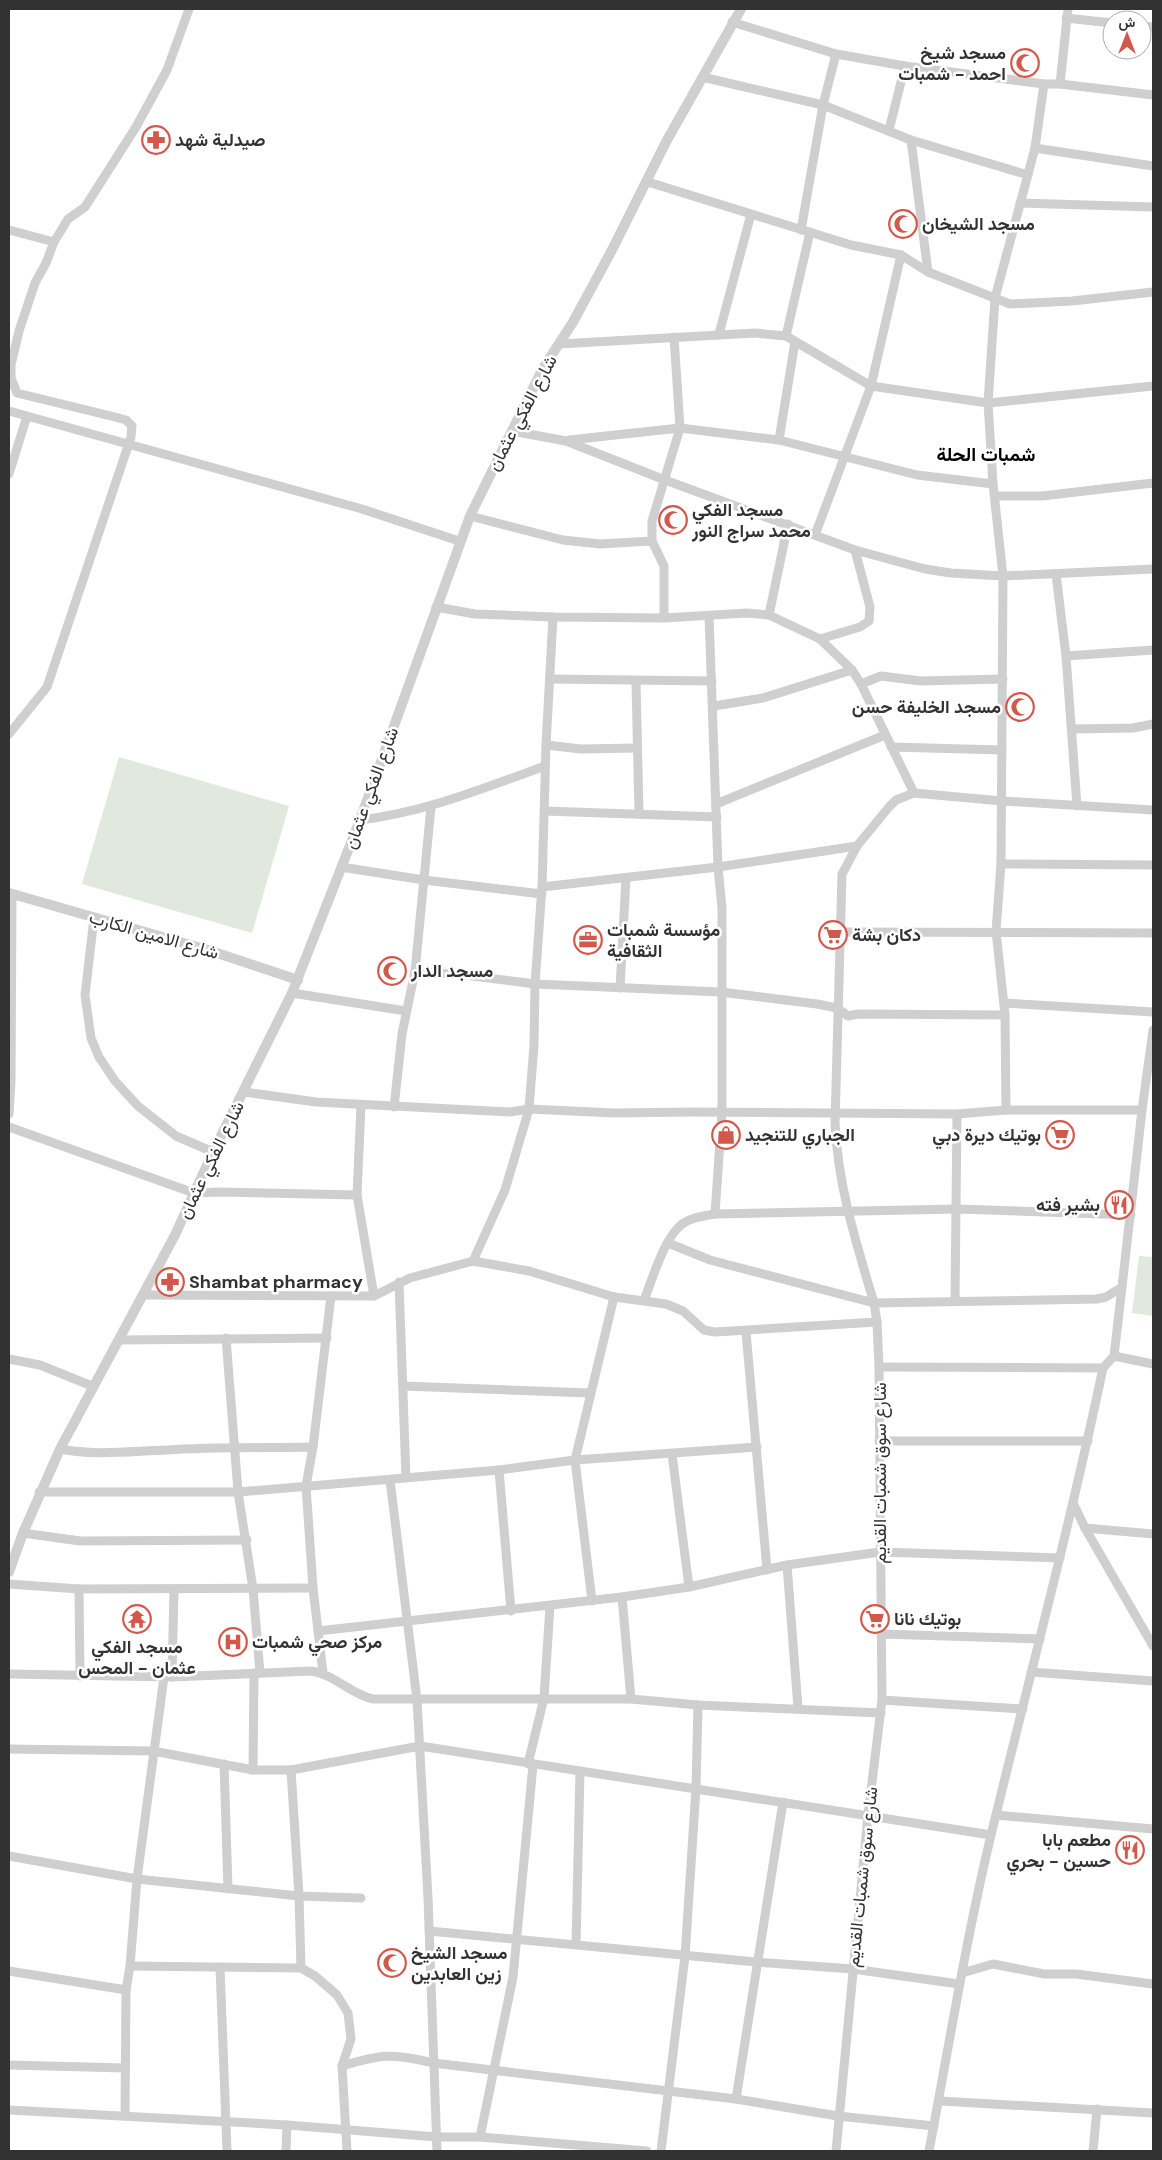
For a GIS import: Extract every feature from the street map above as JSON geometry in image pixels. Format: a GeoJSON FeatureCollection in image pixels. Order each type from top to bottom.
{"type":"FeatureCollection","features":[{"type":"Feature","properties":{"kind":"street"},"geometry":{"type":"LineString","coordinates":[[9,734],[47,687],[132,426],[126,420],[13,392],[11,365],[19,331],[35,283],[46,263],[54,242],[68,219],[85,207],[136,126],[167,70],[189,9]]}},
{"type":"Feature","properties":{"kind":"street","name":"شارع الفكي عثمان"},"geometry":{"type":"LineString","coordinates":[[9,1572],[22,1533],[39,1492],[92,1386],[120,1340],[175,1235],[212,1152],[244,1092],[298,980],[360,820],[459,541],[470,516],[542,370],[593,286],[702,77],[741,9]]}},
{"type":"Feature","properties":{"kind":"street"},"geometry":{"type":"LineString","coordinates":[[1060,84],[1067,13],[1102,21]]}},
{"type":"Feature","properties":{"kind":"street"},"geometry":{"type":"LineString","coordinates":[[732,22],[836,54],[905,66],[1044,84],[1060,84],[1153,95]]}},
{"type":"Feature","properties":{"kind":"street"},"geometry":{"type":"LineString","coordinates":[[786,336],[805,231],[822,105],[836,54]]}},
{"type":"Feature","properties":{"kind":"street"},"geometry":{"type":"LineString","coordinates":[[889,130],[905,66]]}},
{"type":"Feature","properties":{"kind":"street"},"geometry":{"type":"LineString","coordinates":[[702,77],[822,105],[911,140],[1028,175]]}},
{"type":"Feature","properties":{"kind":"street"},"geometry":{"type":"LineString","coordinates":[[1006,1110],[1004,1003],[996,931],[1001,864],[1003,576],[993,484],[988,403],[995,298],[1035,148],[1044,84]]}},
{"type":"Feature","properties":{"kind":"street"},"geometry":{"type":"LineString","coordinates":[[911,140],[928,272]]}},
{"type":"Feature","properties":{"kind":"street"},"geometry":{"type":"LineString","coordinates":[[1035,148],[1153,166]]}},
{"type":"Feature","properties":{"kind":"street"},"geometry":{"type":"LineString","coordinates":[[648,182],[851,245],[901,255],[928,272],[1010,304],[1072,301],[1153,292]]}},
{"type":"Feature","properties":{"kind":"street"},"geometry":{"type":"LineString","coordinates":[[1020,203],[1153,207]]}},
{"type":"Feature","properties":{"kind":"street"},"geometry":{"type":"LineString","coordinates":[[719,334],[751,214]]}},
{"type":"Feature","properties":{"kind":"street"},"geometry":{"type":"LineString","coordinates":[[9,230],[54,242]]}},
{"type":"Feature","properties":{"kind":"street"},"geometry":{"type":"LineString","coordinates":[[815,535],[871,386],[901,255]]}},
{"type":"Feature","properties":{"kind":"street"},"geometry":{"type":"LineString","coordinates":[[559,344],[719,334],[755,333],[786,336],[871,386],[988,403],[1153,386]]}},
{"type":"Feature","properties":{"kind":"street"},"geometry":{"type":"LineString","coordinates":[[664,618],[664,566],[652,541],[652,521],[680,428],[674,337]]}},
{"type":"Feature","properties":{"kind":"street"},"geometry":{"type":"LineString","coordinates":[[779,440],[795,342]]}},
{"type":"Feature","properties":{"kind":"street"},"geometry":{"type":"LineString","coordinates":[[9,411],[362,509],[459,541]]}},
{"type":"Feature","properties":{"kind":"street"},"geometry":{"type":"LineString","coordinates":[[9,474],[27,416]]}},
{"type":"Feature","properties":{"kind":"street"},"geometry":{"type":"LineString","coordinates":[[566,441],[680,428],[779,440],[917,474],[993,484]]}},
{"type":"Feature","properties":{"kind":"street"},"geometry":{"type":"LineString","coordinates":[[512,431],[566,441],[665,480],[855,550],[925,569],[951,573],[1003,576],[1153,569]]}},
{"type":"Feature","properties":{"kind":"street"},"geometry":{"type":"LineString","coordinates":[[995,496],[1042,496],[1153,483]]}},
{"type":"Feature","properties":{"kind":"street"},"geometry":{"type":"LineString","coordinates":[[470,516],[563,540],[600,544],[652,541]]}},
{"type":"Feature","properties":{"kind":"street"},"geometry":{"type":"LineString","coordinates":[[769,615],[788,524]]}},
{"type":"Feature","properties":{"kind":"street"},"geometry":{"type":"LineString","coordinates":[[820,639],[860,627],[870,620],[870,607],[855,550]]}},
{"type":"Feature","properties":{"kind":"street"},"geometry":{"type":"LineString","coordinates":[[1056,574],[1066,656],[1077,806]]}},
{"type":"Feature","properties":{"kind":"street"},"geometry":{"type":"LineString","coordinates":[[436,607],[475,614],[553,618],[664,618],[747,613],[769,615],[820,639],[852,670],[861,684],[914,793],[1002,801],[1153,810]]}},
{"type":"Feature","properties":{"kind":"street"},"geometry":{"type":"LineString","coordinates":[[709,616],[714,706],[718,867],[722,908],[722,1112],[715,1214]]}},
{"type":"Feature","properties":{"kind":"street"},"geometry":{"type":"LineString","coordinates":[[473,1261],[505,1190],[514,1154],[529,1109],[542,890],[546,745],[553,618]]}},
{"type":"Feature","properties":{"kind":"street"},"geometry":{"type":"LineString","coordinates":[[1066,656],[1153,650]]}},
{"type":"Feature","properties":{"kind":"street"},"geometry":{"type":"LineString","coordinates":[[714,706],[763,698],[852,670]]}},
{"type":"Feature","properties":{"kind":"street"},"geometry":{"type":"LineString","coordinates":[[861,684],[881,676],[921,681],[1003,678]]}},
{"type":"Feature","properties":{"kind":"street"},"geometry":{"type":"LineString","coordinates":[[551,679],[712,681]]}},
{"type":"Feature","properties":{"kind":"street"},"geometry":{"type":"LineString","coordinates":[[636,681],[639,814]]}},
{"type":"Feature","properties":{"kind":"street"},"geometry":{"type":"LineString","coordinates":[[1072,729],[1133,728],[1153,724]]}},
{"type":"Feature","properties":{"kind":"street"},"geometry":{"type":"LineString","coordinates":[[716,804],[885,735]]}},
{"type":"Feature","properties":{"kind":"street"},"geometry":{"type":"LineString","coordinates":[[546,745],[581,749],[638,748]]}},
{"type":"Feature","properties":{"kind":"street"},"geometry":{"type":"LineString","coordinates":[[891,747],[1002,750]]}},
{"type":"Feature","properties":{"kind":"street"},"geometry":{"type":"LineString","coordinates":[[360,820],[395,816],[430,807],[546,766]]}},
{"type":"Feature","properties":{"kind":"street","name":"شارع سوق شمبات القديم"},"geometry":{"type":"LineString","coordinates":[[836,2151],[852,1969],[882,1700],[877,1322],[874,1303],[847,1211],[837,1159],[835,1114],[842,874],[857,846],[896,800],[914,793]]}},
{"type":"Feature","properties":{"kind":"street"},"geometry":{"type":"LineString","coordinates":[[394,1107],[397,1066],[415,971],[430,807]]}},
{"type":"Feature","properties":{"kind":"street"},"geometry":{"type":"LineString","coordinates":[[545,811],[717,817]]}},
{"type":"Feature","properties":{"kind":"street"},"geometry":{"type":"LineString","coordinates":[[341,867],[424,880],[542,890],[718,867],[857,846]]}},
{"type":"Feature","properties":{"kind":"street"},"geometry":{"type":"LineString","coordinates":[[1001,864],[1153,866]]}},
{"type":"Feature","properties":{"kind":"street"},"geometry":{"type":"LineString","coordinates":[[620,988],[626,878]]}},
{"type":"Feature","properties":{"kind":"street"},"geometry":{"type":"LineString","coordinates":[[9,1114],[11,1082],[10,894]]}},
{"type":"Feature","properties":{"kind":"street","name":"شارع الامين الكارب"},"geometry":{"type":"LineString","coordinates":[[10,894],[208,950],[298,980]]}},
{"type":"Feature","properties":{"kind":"street"},"geometry":{"type":"LineString","coordinates":[[94,918],[85,996],[92,1038],[99,1058],[115,1081],[138,1106],[176,1136],[212,1152]]}},
{"type":"Feature","properties":{"kind":"street"},"geometry":{"type":"LineString","coordinates":[[840,932],[1153,933]]}},
{"type":"Feature","properties":{"kind":"street"},"geometry":{"type":"LineString","coordinates":[[415,971],[535,984],[721,992],[837,1008],[848,1016],[858,1014],[1004,1015]]}},
{"type":"Feature","properties":{"kind":"street"},"geometry":{"type":"LineString","coordinates":[[292,993],[406,1012]]}},
{"type":"Feature","properties":{"kind":"street"},"geometry":{"type":"LineString","coordinates":[[1004,1003],[1153,1012]]}},
{"type":"Feature","properties":{"kind":"street"},"geometry":{"type":"LineString","coordinates":[[930,2151],[959,1984],[991,1835],[1074,1505],[1103,1368],[1114,1356],[1153,1030]]}},
{"type":"Feature","properties":{"kind":"street"},"geometry":{"type":"LineString","coordinates":[[244,1092],[316,1102],[510,1112],[529,1109],[614,1113],[957,1114],[1006,1110],[1142,1110]]}},
{"type":"Feature","properties":{"kind":"street"},"geometry":{"type":"LineString","coordinates":[[361,1105],[357,1195],[374,1296]]}},
{"type":"Feature","properties":{"kind":"street"},"geometry":{"type":"LineString","coordinates":[[955,1300],[957,1114]]}},
{"type":"Feature","properties":{"kind":"street"},"geometry":{"type":"LineString","coordinates":[[9,1127],[194,1193],[357,1195]]}},
{"type":"Feature","properties":{"kind":"street"},"geometry":{"type":"LineString","coordinates":[[644,1300],[668,1243],[676,1230],[695,1218],[715,1214],[957,1209],[1131,1214]]}},
{"type":"Feature","properties":{"kind":"street"},"geometry":{"type":"LineString","coordinates":[[668,1243],[710,1260],[874,1303],[955,1300],[1097,1299],[1106,1297],[1122,1287]]}},
{"type":"Feature","properties":{"kind":"street"},"geometry":{"type":"LineString","coordinates":[[143,1295],[374,1296],[400,1282],[473,1261],[529,1271],[614,1298],[666,1304],[683,1311],[706,1331],[746,1332],[877,1322]]}},
{"type":"Feature","properties":{"kind":"street"},"geometry":{"type":"LineString","coordinates":[[400,1282],[406,1478]]}},
{"type":"Feature","properties":{"kind":"street"},"geometry":{"type":"LineString","coordinates":[[323,1672],[306,1486],[314,1448],[332,1296]]}},
{"type":"Feature","properties":{"kind":"street"},"geometry":{"type":"LineString","coordinates":[[592,1601],[575,1460],[614,1298]]}},
{"type":"Feature","properties":{"kind":"street"},"geometry":{"type":"LineString","coordinates":[[746,1332],[768,1570]]}},
{"type":"Feature","properties":{"kind":"street"},"geometry":{"type":"LineString","coordinates":[[226,1338],[238,1492],[247,1540],[253,1589],[257,1673],[253,1770]]}},
{"type":"Feature","properties":{"kind":"street"},"geometry":{"type":"LineString","coordinates":[[120,1340],[327,1338]]}},
{"type":"Feature","properties":{"kind":"street"},"geometry":{"type":"LineString","coordinates":[[1114,1356],[1153,1364]]}},
{"type":"Feature","properties":{"kind":"street"},"geometry":{"type":"LineString","coordinates":[[9,1359],[40,1365],[92,1386]]}},
{"type":"Feature","properties":{"kind":"street"},"geometry":{"type":"LineString","coordinates":[[879,1367],[1103,1368]]}},
{"type":"Feature","properties":{"kind":"street"},"geometry":{"type":"LineString","coordinates":[[403,1386],[590,1393]]}},
{"type":"Feature","properties":{"kind":"street"},"geometry":{"type":"LineString","coordinates":[[879,1441],[1088,1442]]}},
{"type":"Feature","properties":{"kind":"street"},"geometry":{"type":"LineString","coordinates":[[39,1492],[238,1492],[499,1470],[575,1460],[757,1447]]}},
{"type":"Feature","properties":{"kind":"street"},"geometry":{"type":"LineString","coordinates":[[60,1449],[74,1452],[123,1453],[235,1448],[314,1448]]}},
{"type":"Feature","properties":{"kind":"street"},"geometry":{"type":"LineString","coordinates":[[672,1454],[689,1587]]}},
{"type":"Feature","properties":{"kind":"street"},"geometry":{"type":"LineString","coordinates":[[499,1470],[511,1611]]}},
{"type":"Feature","properties":{"kind":"street"},"geometry":{"type":"LineString","coordinates":[[390,1480],[417,1700],[437,2151]]}},
{"type":"Feature","properties":{"kind":"street"},"geometry":{"type":"LineString","coordinates":[[1074,1505],[1085,1528],[1153,1646]]}},
{"type":"Feature","properties":{"kind":"street"},"geometry":{"type":"LineString","coordinates":[[1085,1528],[1153,1534]]}},
{"type":"Feature","properties":{"kind":"street"},"geometry":{"type":"LineString","coordinates":[[22,1533],[80,1541],[247,1540]]}},
{"type":"Feature","properties":{"kind":"street"},"geometry":{"type":"LineString","coordinates":[[318,1631],[407,1619],[511,1611],[622,1597],[689,1587],[787,1566],[880,1552],[1060,1558]]}},
{"type":"Feature","properties":{"kind":"street"},"geometry":{"type":"LineString","coordinates":[[787,1566],[798,1708]]}},
{"type":"Feature","properties":{"kind":"street"},"geometry":{"type":"LineString","coordinates":[[9,1584],[79,1589],[314,1588]]}},
{"type":"Feature","properties":{"kind":"street"},"geometry":{"type":"LineString","coordinates":[[79,1589],[80,1676]]}},
{"type":"Feature","properties":{"kind":"street"},"geometry":{"type":"LineString","coordinates":[[125,2116],[126,1990],[153,1752],[168,1677],[174,1590]]}},
{"type":"Feature","properties":{"kind":"street"},"geometry":{"type":"LineString","coordinates":[[622,1597],[631,1699]]}},
{"type":"Feature","properties":{"kind":"street"},"geometry":{"type":"LineString","coordinates":[[480,2137],[492,2070],[513,1977],[530,1764],[544,1698],[550,1606]]}},
{"type":"Feature","properties":{"kind":"street"},"geometry":{"type":"LineString","coordinates":[[881,1634],[1040,1639]]}},
{"type":"Feature","properties":{"kind":"street"},"geometry":{"type":"LineString","coordinates":[[9,1674],[168,1677],[306,1671],[323,1672],[362,1697],[373,1699],[631,1699],[698,1705],[881,1713]]}},
{"type":"Feature","properties":{"kind":"street"},"geometry":{"type":"LineString","coordinates":[[1031,1672],[1153,1680]]}},
{"type":"Feature","properties":{"kind":"street"},"geometry":{"type":"LineString","coordinates":[[882,1700],[1023,1709]]}},
{"type":"Feature","properties":{"kind":"street"},"geometry":{"type":"LineString","coordinates":[[660,2151],[685,1956],[696,1788],[698,1705]]}},
{"type":"Feature","properties":{"kind":"street"},"geometry":{"type":"LineString","coordinates":[[9,1749],[153,1752],[253,1770],[291,1770],[420,1746],[991,1835]]}},
{"type":"Feature","properties":{"kind":"street"},"geometry":{"type":"LineString","coordinates":[[224,1764],[228,1889]]}},
{"type":"Feature","properties":{"kind":"street"},"geometry":{"type":"LineString","coordinates":[[291,1770],[299,1896],[301,1968]]}},
{"type":"Feature","properties":{"kind":"street"},"geometry":{"type":"LineString","coordinates":[[576,1944],[580,1771]]}},
{"type":"Feature","properties":{"kind":"street"},"geometry":{"type":"LineString","coordinates":[[736,2099],[782,1802]]}},
{"type":"Feature","properties":{"kind":"street"},"geometry":{"type":"LineString","coordinates":[[996,1815],[1153,1829]]}},
{"type":"Feature","properties":{"kind":"street"},"geometry":{"type":"LineString","coordinates":[[9,1856],[137,1880],[299,1896],[360,1898]]}},
{"type":"Feature","properties":{"kind":"street"},"geometry":{"type":"LineString","coordinates":[[428,1931],[517,1938],[685,1956],[852,1969],[959,1984]]}},
{"type":"Feature","properties":{"kind":"street"},"geometry":{"type":"LineString","coordinates":[[962,1973],[993,1964],[1044,1974],[1076,1974],[1153,1984]]}},
{"type":"Feature","properties":{"kind":"street"},"geometry":{"type":"LineString","coordinates":[[130,1966],[301,1968],[316,1976],[337,1995],[348,2013],[351,2039],[342,2066],[347,2151]]}},
{"type":"Feature","properties":{"kind":"street"},"geometry":{"type":"LineString","coordinates":[[220,1967],[227,2151]]}},
{"type":"Feature","properties":{"kind":"street"},"geometry":{"type":"LineString","coordinates":[[9,1971],[126,1990]]}},
{"type":"Feature","properties":{"kind":"street"},"geometry":{"type":"LineString","coordinates":[[342,2066],[375,2056],[406,2056],[433,2063],[736,2099],[838,2116],[934,2126]]}},
{"type":"Feature","properties":{"kind":"street"},"geometry":{"type":"LineString","coordinates":[[9,2065],[125,2068]]}},
{"type":"Feature","properties":{"kind":"street"},"geometry":{"type":"LineString","coordinates":[[940,2101],[1153,2113]]}},
{"type":"Feature","properties":{"kind":"street"},"geometry":{"type":"LineString","coordinates":[[1093,2151],[1097,2109]]}},
{"type":"Feature","properties":{"kind":"street"},"geometry":{"type":"LineString","coordinates":[[9,2110],[287,2125],[436,2137],[480,2137],[553,2147],[647,2151]]}},
{"type":"Feature","properties":{"kind":"street"},"geometry":{"type":"LineString","coordinates":[[286,2151],[287,2125]]}},
{"type":"Feature","properties":{"kind":"shaded area"},"geometry":{"type":"Polygon","coordinates":[[[119,757],[289,806],[252,933],[82,884],[119,757]]]}},
{"type":"Feature","properties":{"kind":"shaded area"},"geometry":{"type":"Polygon","coordinates":[[[1139,1256],[1153,1257],[1153,1316],[1132,1313],[1139,1256]]]}},
{"type":"Feature","properties":{"kind":"place","name":"مسجد شيخ احمد - شمبات"},"geometry":{"type":"Point","coordinates":[1025,63]}},
{"type":"Feature","properties":{"kind":"place","name":"صيدلية شهد"},"geometry":{"type":"Point","coordinates":[156,140]}},
{"type":"Feature","properties":{"kind":"place","name":"مسجد الشيخان"},"geometry":{"type":"Point","coordinates":[903,224]}},
{"type":"Feature","properties":{"kind":"place","name":"مسجد الفكي محمد سراج النور"},"geometry":{"type":"Point","coordinates":[673,520]}},
{"type":"Feature","properties":{"kind":"place","name":"مسجد الخليفة حسن"},"geometry":{"type":"Point","coordinates":[1020,707]}},
{"type":"Feature","properties":{"kind":"place","name":"دكان بشة"},"geometry":{"type":"Point","coordinates":[833,935]}},
{"type":"Feature","properties":{"kind":"place","name":"مؤسسة شمبات الثقافية"},"geometry":{"type":"Point","coordinates":[588,940]}},
{"type":"Feature","properties":{"kind":"place","name":"مسجد الدار"},"geometry":{"type":"Point","coordinates":[392,971]}},
{"type":"Feature","properties":{"kind":"place","name":"الجباري للتنجيد"},"geometry":{"type":"Point","coordinates":[726,1135]}},
{"type":"Feature","properties":{"kind":"place","name":"بوتيك ديرة دبي"},"geometry":{"type":"Point","coordinates":[1060,1135]}},
{"type":"Feature","properties":{"kind":"place","name":"بشير فته"},"geometry":{"type":"Point","coordinates":[1119,1205]}},
{"type":"Feature","properties":{"kind":"place","name":"Shambat pharmacy"},"geometry":{"type":"Point","coordinates":[170,1282]}},
{"type":"Feature","properties":{"kind":"place","name":"مسجد الفكي عثمان - المحس"},"geometry":{"type":"Point","coordinates":[137,1619]}},
{"type":"Feature","properties":{"kind":"place","name":"بوتيك نانا"},"geometry":{"type":"Point","coordinates":[875,1619]}},
{"type":"Feature","properties":{"kind":"place","name":"مركز صحي شمبات"},"geometry":{"type":"Point","coordinates":[233,1642]}},
{"type":"Feature","properties":{"kind":"place","name":"مطعم بابا حسين - بحري"},"geometry":{"type":"Point","coordinates":[1130,1850]}},
{"type":"Feature","properties":{"kind":"place","name":"مسجد الشيخ زين العابدين"},"geometry":{"type":"Point","coordinates":[392,1963]}},
{"type":"Feature","properties":{"kind":"district","name":"شمبات الحلة"},"geometry":{"type":"Point","coordinates":[986,454]}}]}
